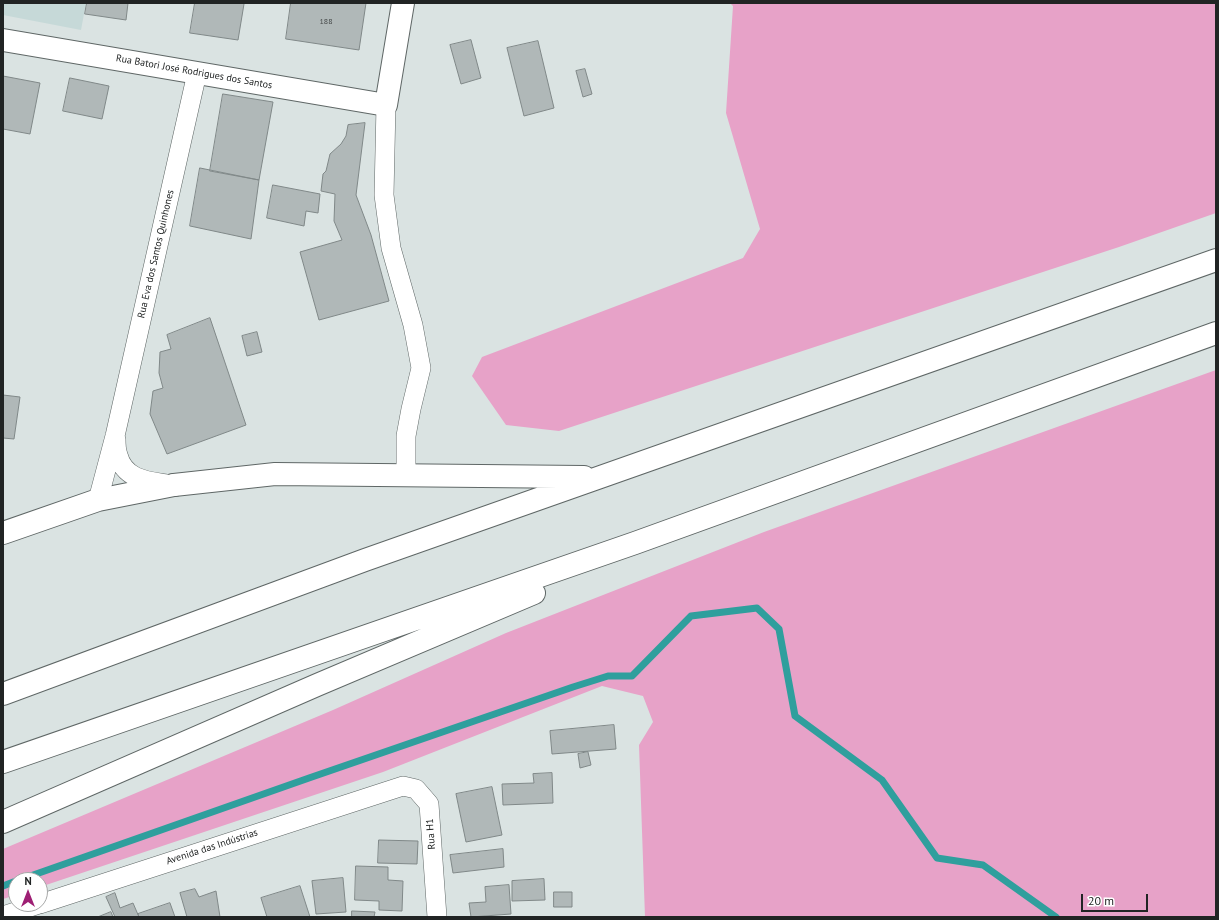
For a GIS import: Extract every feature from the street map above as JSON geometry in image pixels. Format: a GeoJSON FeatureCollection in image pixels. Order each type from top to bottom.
{"type":"FeatureCollection","features":[{"type":"Feature","properties":{"kind":"main road"},"geometry":{"type":"LineString","coordinates":[[386,105],[403,3]]}},
{"type":"Feature","properties":{"kind":"main road","name":"Rua Batori José Rodrigues dos Santos"},"geometry":{"type":"LineString","coordinates":[[3,40],[386,105]]}},
{"type":"Feature","properties":{"kind":"main road"},"geometry":{"type":"LineString","coordinates":[[3,694],[365,560],[1216,260]]}},
{"type":"Feature","properties":{"kind":"main road"},"geometry":{"type":"LineString","coordinates":[[3,762],[635,543],[1216,333]]}},
{"type":"Feature","properties":{"kind":"main road"},"geometry":{"type":"LineString","coordinates":[[3,533],[98,500],[174,485],[275,474],[406,474],[599,477]]}},
{"type":"Feature","properties":{"kind":"main road"},"geometry":{"type":"LineString","coordinates":[[3,822],[317,685],[580,574],[635,543]]}},
{"type":"Feature","properties":{"kind":"street","name":"Rua Eva dos Santos Quinhones"},"geometry":{"type":"LineString","coordinates":[[98,500],[115,436],[197,73]]}},
{"type":"Feature","properties":{"kind":"street"},"geometry":{"type":"LineString","coordinates":[[386,105],[384,195],[391,248],[413,325],[421,368],[406,436],[406,474]]}},
{"type":"Feature","properties":{"kind":"street","name":"Rua Eva dos Santos Quinhones"},"geometry":{"type":"LineString","coordinates":[[115,436],[118,456],[126,472],[144,481],[174,485]]}},
{"type":"Feature","properties":{"kind":"street","name":"Rua H1"},"geometry":{"type":"LineString","coordinates":[[383,791],[403,786],[416,789],[429,804],[437,917]]}},
{"type":"Feature","properties":{"kind":"street","name":"Avenida das Indústrias"},"geometry":{"type":"LineString","coordinates":[[48,901],[383,791]]}},
{"type":"Feature","properties":{"kind":"street","name":"Avenida das Indústrias"},"geometry":{"type":"LineString","coordinates":[[3,916],[15,912]]}},
{"type":"Feature","properties":{"kind":"shaded area"},"geometry":{"type":"Polygon","coordinates":[[[3,3],[86,3],[81,30],[3,15],[3,3]]]}},
{"type":"Feature","properties":{"kind":"shaded area"},"geometry":{"type":"Polygon","coordinates":[[[730,3],[1216,3],[1216,213],[1119,247],[559,431],[506,425],[472,376],[482,357],[743,258],[760,229],[726,113],[733,6],[730,3]]]}},
{"type":"Feature","properties":{"kind":"shaded area"},"geometry":{"type":"Polygon","coordinates":[[[1216,370],[1216,917],[645,917],[639,745],[653,722],[643,696],[602,686],[383,772],[48,884],[48,872],[8,872],[8,897],[3,899],[3,849],[333,710],[506,633],[764,532],[1216,370]]]}},
{"type":"Feature","properties":{"kind":"building"},"geometry":{"type":"Polygon","coordinates":[[[87,3],[128,3],[126,20],[85,14],[87,3]]]}},
{"type":"Feature","properties":{"kind":"building"},"geometry":{"type":"Polygon","coordinates":[[[195,3],[245,3],[238,40],[190,33],[195,3]]]}},
{"type":"Feature","properties":{"kind":"building"},"geometry":{"type":"Polygon","coordinates":[[[291,3],[366,3],[359,50],[286,39],[291,3]]]}},
{"type":"Feature","properties":{"kind":"building"},"geometry":{"type":"Polygon","coordinates":[[[471,40],[481,78],[461,84],[450,45],[471,40]]]}},
{"type":"Feature","properties":{"kind":"building"},"geometry":{"type":"Polygon","coordinates":[[[538,41],[554,108],[524,116],[507,48],[538,41]]]}},
{"type":"Feature","properties":{"kind":"building"},"geometry":{"type":"Polygon","coordinates":[[[585,69],[592,94],[583,97],[576,71],[585,69]]]}},
{"type":"Feature","properties":{"kind":"building"},"geometry":{"type":"Polygon","coordinates":[[[3,76],[40,83],[30,134],[3,129],[3,76]]]}},
{"type":"Feature","properties":{"kind":"building"},"geometry":{"type":"Polygon","coordinates":[[[70,78],[109,86],[102,119],[63,111],[70,78]]]}},
{"type":"Feature","properties":{"kind":"building"},"geometry":{"type":"Polygon","coordinates":[[[223,94],[273,102],[259,180],[210,171],[223,94]]]}},
{"type":"Feature","properties":{"kind":"building"},"geometry":{"type":"Polygon","coordinates":[[[365,123],[356,195],[371,235],[389,301],[319,320],[300,252],[342,240],[334,221],[335,194],[321,191],[323,174],[326,171],[330,154],[341,144],[346,136],[348,125],[365,123]]]}},
{"type":"Feature","properties":{"kind":"building"},"geometry":{"type":"Polygon","coordinates":[[[200,168],[259,180],[251,239],[190,226],[200,168]]]}},
{"type":"Feature","properties":{"kind":"building"},"geometry":{"type":"Polygon","coordinates":[[[273,185],[320,194],[318,213],[306,211],[304,226],[267,218],[273,185]]]}},
{"type":"Feature","properties":{"kind":"building"},"geometry":{"type":"Polygon","coordinates":[[[210,318],[246,425],[167,454],[150,414],[153,391],[163,388],[159,373],[160,352],[171,349],[167,335],[210,318]]]}},
{"type":"Feature","properties":{"kind":"building"},"geometry":{"type":"Polygon","coordinates":[[[257,332],[262,352],[247,356],[242,336],[257,332]]]}},
{"type":"Feature","properties":{"kind":"building"},"geometry":{"type":"Polygon","coordinates":[[[3,395],[20,397],[14,439],[3,438],[3,395]]]}},
{"type":"Feature","properties":{"kind":"building"},"geometry":{"type":"Polygon","coordinates":[[[614,725],[616,749],[552,754],[550,731],[614,725]]]}},
{"type":"Feature","properties":{"kind":"building"},"geometry":{"type":"Polygon","coordinates":[[[588,752],[591,765],[580,768],[578,754],[588,752]]]}},
{"type":"Feature","properties":{"kind":"building"},"geometry":{"type":"Polygon","coordinates":[[[552,773],[553,803],[503,805],[502,784],[534,783],[533,774],[552,773]]]}},
{"type":"Feature","properties":{"kind":"building"},"geometry":{"type":"Polygon","coordinates":[[[492,787],[502,835],[466,842],[456,794],[492,787]]]}},
{"type":"Feature","properties":{"kind":"building"},"geometry":{"type":"Polygon","coordinates":[[[379,840],[418,841],[417,864],[378,863],[379,840]]]}},
{"type":"Feature","properties":{"kind":"building"},"geometry":{"type":"Polygon","coordinates":[[[503,849],[504,867],[453,873],[450,855],[503,849]]]}},
{"type":"Feature","properties":{"kind":"building"},"geometry":{"type":"Polygon","coordinates":[[[356,866],[388,867],[388,880],[403,881],[402,911],[379,910],[379,901],[355,900],[356,866]]]}},
{"type":"Feature","properties":{"kind":"building"},"geometry":{"type":"Polygon","coordinates":[[[343,878],[346,912],[316,914],[312,881],[343,878]]]}},
{"type":"Feature","properties":{"kind":"building"},"geometry":{"type":"Polygon","coordinates":[[[544,879],[545,900],[512,901],[512,881],[544,879]]]}},
{"type":"Feature","properties":{"kind":"building"},"geometry":{"type":"Polygon","coordinates":[[[509,885],[511,914],[471,917],[469,903],[486,902],[485,887],[509,885]]]}},
{"type":"Feature","properties":{"kind":"building"},"geometry":{"type":"Polygon","coordinates":[[[300,886],[310,917],[267,917],[261,898],[300,886]]]}},
{"type":"Feature","properties":{"kind":"building"},"geometry":{"type":"Polygon","coordinates":[[[195,889],[199,897],[216,891],[220,917],[187,917],[180,893],[195,889]]]}},
{"type":"Feature","properties":{"kind":"building"},"geometry":{"type":"Polygon","coordinates":[[[554,892],[572,892],[572,907],[554,907],[554,892]]]}},
{"type":"Feature","properties":{"kind":"building"},"geometry":{"type":"Polygon","coordinates":[[[115,893],[120,908],[133,903],[139,917],[115,917],[106,897],[115,893]]]}},
{"type":"Feature","properties":{"kind":"building"},"geometry":{"type":"Polygon","coordinates":[[[170,903],[175,917],[139,917],[138,914],[170,903]]]}},
{"type":"Feature","properties":{"kind":"building"},"geometry":{"type":"Polygon","coordinates":[[[352,911],[375,912],[374,917],[352,917],[352,911]]]}},
{"type":"Feature","properties":{"kind":"building"},"geometry":{"type":"Polygon","coordinates":[[[111,912],[113,917],[98,917],[111,912]]]}},
{"type":"Feature","properties":{"kind":"waterway"},"geometry":{"type":"LineString","coordinates":[[42,872],[573,687],[608,676],[632,676],[691,616],[757,608],[779,629],[795,716],[882,780],[937,858],[983,865],[1056,917]]}},
{"type":"Feature","properties":{"kind":"waterway"},"geometry":{"type":"LineString","coordinates":[[3,886],[8,884]]}}]}
